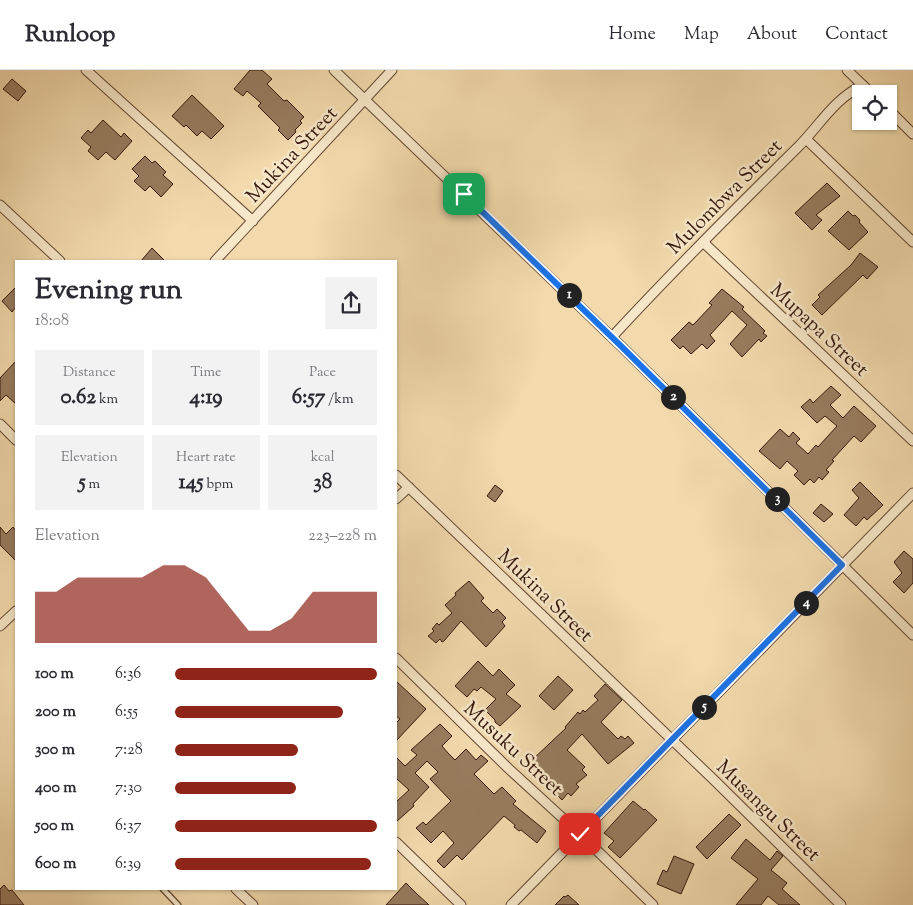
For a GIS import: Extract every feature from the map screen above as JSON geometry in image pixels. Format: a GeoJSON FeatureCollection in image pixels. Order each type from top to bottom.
{"type":"FeatureCollection","features":[{"type":"Feature","properties":{"kind":"street"},"geometry":{"type":"LineString","coordinates":[[86,70],[252,222]]}},
{"type":"Feature","properties":{"kind":"street"},"geometry":{"type":"LineString","coordinates":[[334,70],[612,336],[913,635]]}},
{"type":"Feature","properties":{"kind":"street","name":"Mukina Street"},"geometry":{"type":"LineString","coordinates":[[216,260],[392,70]]}},
{"type":"Feature","properties":{"kind":"street"},"geometry":{"type":"LineString","coordinates":[[847,70],[863,85]]}},
{"type":"Feature","properties":{"kind":"street","name":"Mulombwa Street"},"geometry":{"type":"LineString","coordinates":[[612,336],[806,139],[833,106],[852,90]]}},
{"type":"Feature","properties":{"kind":"street"},"geometry":{"type":"LineString","coordinates":[[897,118],[913,134]]}},
{"type":"Feature","properties":{"kind":"street"},"geometry":{"type":"LineString","coordinates":[[806,139],[913,242]]}},
{"type":"Feature","properties":{"kind":"street"},"geometry":{"type":"LineString","coordinates":[[0,205],[59,260]]}},
{"type":"Feature","properties":{"kind":"street","name":"Mupapa Street"},"geometry":{"type":"LineString","coordinates":[[703,242],[913,441]]}},
{"type":"Feature","properties":{"kind":"street"},"geometry":{"type":"LineString","coordinates":[[0,424],[15,439]]}},
{"type":"Feature","properties":{"kind":"street","name":"Mukina Street"},"geometry":{"type":"LineString","coordinates":[[397,476],[672,740]]}},
{"type":"Feature","properties":{"kind":"street"},"geometry":{"type":"LineString","coordinates":[[397,497],[409,487]]}},
{"type":"Feature","properties":{"kind":"street"},"geometry":{"type":"LineString","coordinates":[[511,905],[913,493]]}},
{"type":"Feature","properties":{"kind":"street"},"geometry":{"type":"LineString","coordinates":[[0,626],[15,612]]}},
{"type":"Feature","properties":{"kind":"street","name":"Musuku Street"},"geometry":{"type":"LineString","coordinates":[[397,659],[508,768],[653,905]]}},
{"type":"Feature","properties":{"kind":"street","name":"Musangu Street"},"geometry":{"type":"LineString","coordinates":[[672,740],[842,905]]}},
{"type":"Feature","properties":{"kind":"street"},"geometry":{"type":"LineString","coordinates":[[397,843],[461,905]]}},
{"type":"Feature","properties":{"kind":"street"},"geometry":{"type":"LineString","coordinates":[[237,890],[253,905]]}},
{"type":"Feature","properties":{"kind":"lane"},"geometry":{"type":"LineString","coordinates":[[164,890],[178,905]]}},
{"type":"Feature","properties":{"kind":"building"},"geometry":{"type":"Polygon","coordinates":[[[250,70],[262,70],[272,79],[267,84],[304,117],[300,121],[302,123],[295,130],[296,132],[288,140],[278,130],[280,128],[258,106],[261,103],[247,91],[243,96],[234,89],[250,70]]]}},
{"type":"Feature","properties":{"kind":"building"},"geometry":{"type":"Polygon","coordinates":[[[12,79],[26,91],[18,101],[3,89],[12,79]]]}},
{"type":"Feature","properties":{"kind":"building"},"geometry":{"type":"Polygon","coordinates":[[[192,95],[224,126],[211,139],[202,131],[197,136],[186,125],[184,127],[172,116],[192,95]]]}},
{"type":"Feature","properties":{"kind":"building"},"geometry":{"type":"Polygon","coordinates":[[[103,120],[121,137],[124,133],[132,141],[115,160],[106,152],[98,160],[88,151],[91,147],[81,138],[88,130],[91,133],[103,120]]]}},
{"type":"Feature","properties":{"kind":"building"},"geometry":{"type":"Polygon","coordinates":[[[145,156],[152,163],[155,161],[166,172],[163,175],[173,184],[161,197],[150,186],[145,191],[134,181],[139,176],[132,169],[145,156]]]}},
{"type":"Feature","properties":{"kind":"building"},"geometry":{"type":"Polygon","coordinates":[[[827,183],[840,196],[816,215],[822,220],[812,230],[795,213],[827,183]]]}},
{"type":"Feature","properties":{"kind":"building"},"geometry":{"type":"Polygon","coordinates":[[[848,211],[860,220],[859,222],[868,232],[849,250],[828,231],[848,211]]]}},
{"type":"Feature","properties":{"kind":"building"},"geometry":{"type":"Polygon","coordinates":[[[152,248],[164,260],[142,260],[152,248]]]}},
{"type":"Feature","properties":{"kind":"building"},"geometry":{"type":"Polygon","coordinates":[[[860,253],[878,267],[867,279],[863,275],[822,315],[812,305],[820,297],[818,295],[851,265],[860,253]]]}},
{"type":"Feature","properties":{"kind":"building"},"geometry":{"type":"Polygon","coordinates":[[[15,288],[15,308],[12,312],[2,301],[15,288]]]}},
{"type":"Feature","properties":{"kind":"building"},"geometry":{"type":"Polygon","coordinates":[[[722,289],[744,307],[742,309],[765,331],[763,333],[767,336],[761,342],[759,339],[742,357],[730,344],[747,325],[732,311],[710,335],[715,341],[707,349],[702,344],[691,354],[683,346],[680,349],[671,340],[689,322],[693,325],[712,305],[709,303],[722,289]]]}},
{"type":"Feature","properties":{"kind":"building"},"geometry":{"type":"Polygon","coordinates":[[[15,362],[15,403],[6,395],[0,401],[0,378],[15,362]]]}},
{"type":"Feature","properties":{"kind":"building"},"geometry":{"type":"Polygon","coordinates":[[[831,386],[841,395],[830,405],[843,418],[854,406],[876,426],[861,442],[854,436],[832,460],[834,461],[826,470],[829,472],[822,480],[819,477],[814,483],[810,479],[804,485],[794,475],[798,471],[787,461],[780,469],[759,451],[780,429],[789,437],[793,432],[800,439],[796,443],[808,454],[816,445],[818,447],[837,426],[825,416],[817,423],[801,407],[810,399],[813,403],[831,386]]]}},
{"type":"Feature","properties":{"kind":"building"},"geometry":{"type":"Polygon","coordinates":[[[860,482],[883,505],[867,520],[864,517],[856,526],[844,515],[859,498],[852,490],[860,482]]]}},
{"type":"Feature","properties":{"kind":"building"},"geometry":{"type":"Polygon","coordinates":[[[495,485],[503,491],[495,502],[487,496],[495,485]]]}},
{"type":"Feature","properties":{"kind":"building"},"geometry":{"type":"Polygon","coordinates":[[[821,504],[833,514],[824,522],[813,513],[821,504]]]}},
{"type":"Feature","properties":{"kind":"building"},"geometry":{"type":"Polygon","coordinates":[[[0,527],[6,534],[13,527],[15,530],[15,560],[0,545],[0,527]]]}},
{"type":"Feature","properties":{"kind":"building"},"geometry":{"type":"Polygon","coordinates":[[[904,551],[913,559],[913,583],[904,593],[893,582],[902,573],[894,562],[904,551]]]}},
{"type":"Feature","properties":{"kind":"building"},"geometry":{"type":"Polygon","coordinates":[[[469,581],[484,598],[481,601],[493,613],[497,609],[506,618],[502,622],[505,626],[486,647],[461,621],[444,641],[442,642],[440,639],[436,643],[428,636],[434,631],[432,629],[437,623],[439,625],[452,613],[445,605],[469,581]]]}},
{"type":"Feature","properties":{"kind":"building"},"geometry":{"type":"Polygon","coordinates":[[[478,661],[493,676],[499,669],[515,685],[506,694],[521,706],[500,726],[485,710],[496,699],[481,687],[477,691],[474,689],[467,697],[455,686],[478,661]]]}},
{"type":"Feature","properties":{"kind":"building"},"geometry":{"type":"Polygon","coordinates":[[[558,676],[573,690],[554,710],[539,696],[558,676]]]}},
{"type":"Feature","properties":{"kind":"building"},"geometry":{"type":"Polygon","coordinates":[[[397,682],[426,709],[397,740],[397,722],[400,719],[397,717],[397,682]]]}},
{"type":"Feature","properties":{"kind":"building"},"geometry":{"type":"Polygon","coordinates":[[[605,684],[622,700],[601,722],[618,739],[621,736],[625,739],[628,736],[634,743],[608,764],[582,734],[567,750],[585,767],[582,770],[587,775],[576,784],[579,787],[571,796],[568,793],[562,800],[548,786],[552,782],[533,764],[535,763],[532,760],[566,728],[578,712],[580,714],[583,710],[585,712],[598,700],[594,696],[605,684]]]}},
{"type":"Feature","properties":{"kind":"building"},"geometry":{"type":"Polygon","coordinates":[[[440,724],[452,736],[442,746],[448,753],[455,760],[466,749],[476,760],[481,755],[488,761],[474,774],[494,794],[502,787],[516,801],[513,804],[546,831],[537,843],[521,830],[519,831],[514,827],[515,825],[504,816],[462,860],[457,855],[444,868],[437,861],[454,843],[443,831],[431,843],[416,828],[423,822],[426,825],[451,801],[430,779],[438,772],[427,761],[415,773],[429,787],[413,804],[414,806],[397,821],[397,801],[409,790],[397,779],[397,758],[405,766],[417,755],[411,750],[440,724]]]}},
{"type":"Feature","properties":{"kind":"building"},"geometry":{"type":"Polygon","coordinates":[[[633,801],[657,820],[620,858],[608,847],[614,841],[604,833],[633,801]]]}},
{"type":"Feature","properties":{"kind":"building"},"geometry":{"type":"Polygon","coordinates":[[[729,814],[741,825],[707,859],[696,847],[729,814]]]}},
{"type":"Feature","properties":{"kind":"building"},"geometry":{"type":"Polygon","coordinates":[[[746,839],[770,860],[777,851],[783,856],[771,870],[787,883],[782,889],[800,905],[779,905],[768,896],[761,905],[736,905],[758,879],[731,858],[746,839]]]}},
{"type":"Feature","properties":{"kind":"building"},"geometry":{"type":"Polygon","coordinates":[[[674,856],[694,864],[681,894],[657,884],[663,870],[667,872],[674,856]]]}},
{"type":"Feature","properties":{"kind":"building"},"geometry":{"type":"Polygon","coordinates":[[[406,883],[417,894],[429,905],[386,905],[406,883]]]}},
{"type":"Feature","properties":{"kind":"building"},"geometry":{"type":"Polygon","coordinates":[[[4,885],[9,891],[12,890],[24,905],[0,905],[0,889],[4,885]]]}},
{"type":"Feature","properties":{"kind":"building"},"geometry":{"type":"Polygon","coordinates":[[[568,895],[579,905],[555,905],[564,896],[568,895]]]}},
{"type":"Feature","properties":{"kind":"route"},"geometry":{"type":"LineString","coordinates":[[464,194],[842,565],[580,834]]}}]}
